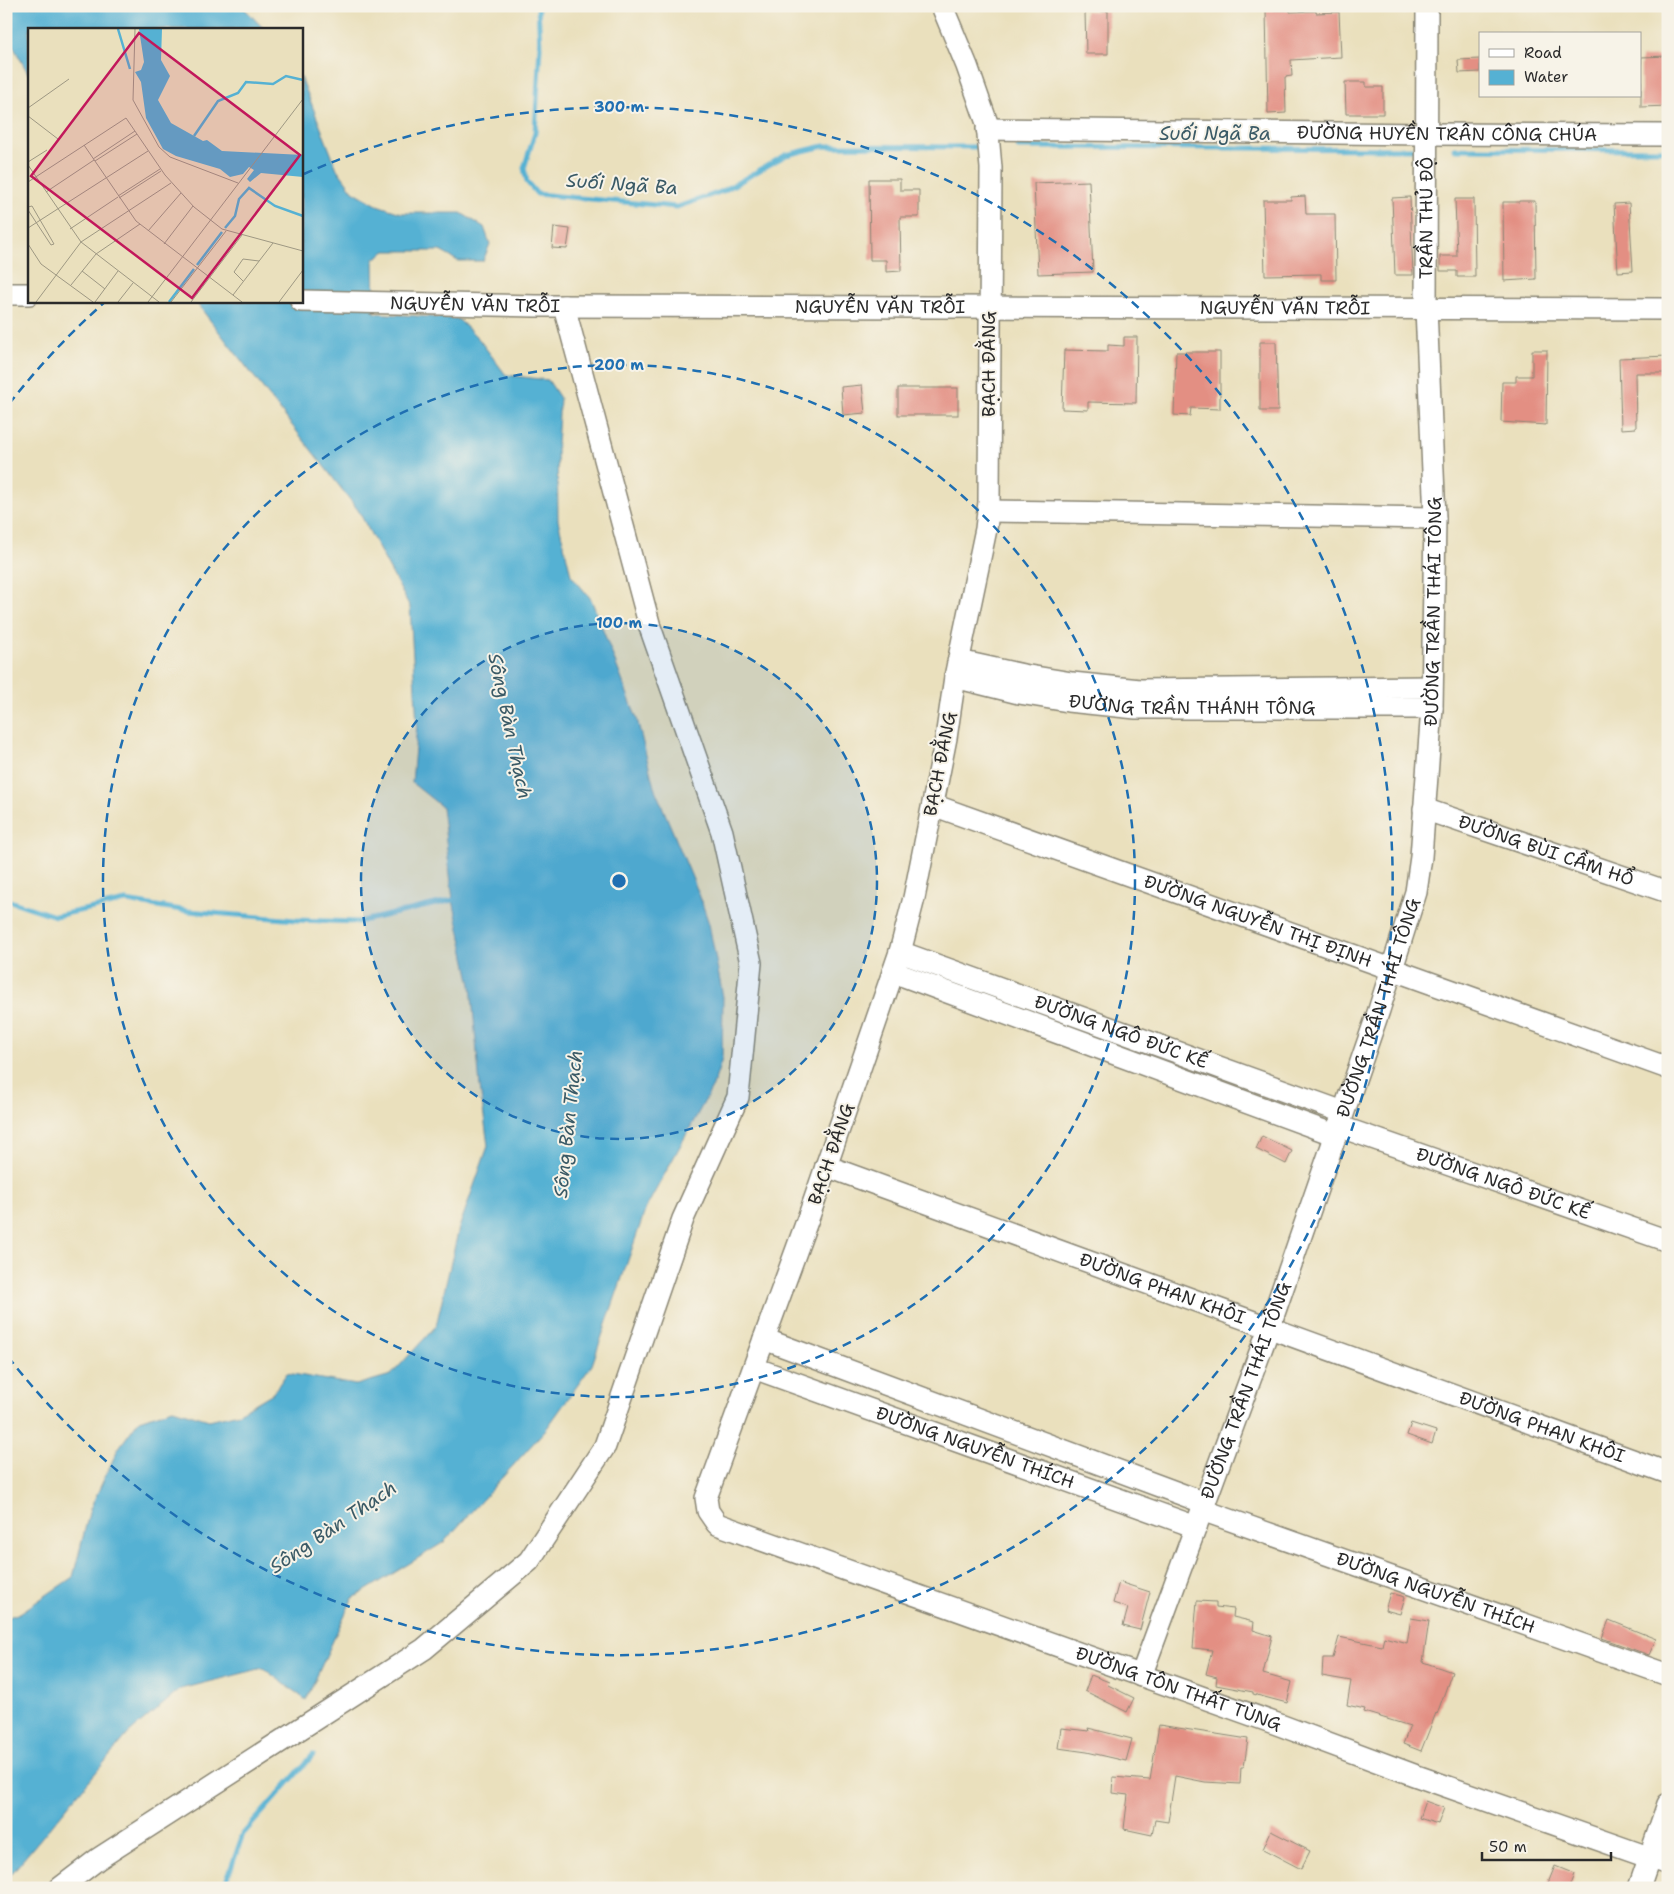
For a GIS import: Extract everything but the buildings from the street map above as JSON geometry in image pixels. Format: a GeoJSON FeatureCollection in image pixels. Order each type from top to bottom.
{"type":"FeatureCollection","features":[{"type":"Feature","properties":{"kind":"street","name":"BẠCH ĐẰNG"},"geometry":{"type":"LineString","coordinates":[[706,1498],[826,1166],[896,962],[914,898],[946,738],[957,669],[986,529],[988,511],[991,168],[987,123],[967,66],[942,6]]}},
{"type":"Feature","properties":{"kind":"street","name":"TRẦN THỦ ĐỘ"},"geometry":{"type":"LineString","coordinates":[[1426,308],[1427,6]]}},
{"type":"Feature","properties":{"kind":"street","name":"ĐƯỜNG HUYỀN TRÂN CÔNG CHÚA"},"geometry":{"type":"LineString","coordinates":[[987,129],[1668,135]]}},
{"type":"Feature","properties":{"kind":"street","name":"NGUYỄN VĂN TRỖI"},"geometry":{"type":"LineString","coordinates":[[302,301],[534,306],[1668,308]]}},
{"type":"Feature","properties":{"kind":"street"},"geometry":{"type":"LineString","coordinates":[[60,1888],[98,1859],[424,1649],[529,1561],[605,1446],[683,1219],[738,1097],[751,963],[722,832],[650,627],[564,306]]}},
{"type":"Feature","properties":{"kind":"street","name":"ĐƯỜNG TRẦN THÁI TÔNG"},"geometry":{"type":"LineString","coordinates":[[1141,1676],[1269,1328],[1379,1010],[1416,892],[1421,857],[1432,708],[1435,518],[1426,308]]}},
{"type":"Feature","properties":{"kind":"street"},"geometry":{"type":"LineString","coordinates":[[988,511],[1435,518]]}},
{"type":"Feature","properties":{"kind":"street","name":"ĐƯỜNG TRẦN THÁNH TÔNG"},"geometry":{"type":"LineString","coordinates":[[957,669],[1023,675],[1072,683],[1140,690],[1432,687]]}},
{"type":"Feature","properties":{"kind":"street","name":"ĐƯỜNG TRẦN THÁNH TÔNG"},"geometry":{"type":"LineString","coordinates":[[957,669],[1019,693],[1068,701],[1136,708],[1432,708]]}},
{"type":"Feature","properties":{"kind":"street","name":"ĐƯỜNG NGUYỄN THỊ ĐỊNH"},"geometry":{"type":"LineString","coordinates":[[933,805],[1668,1068]]}},
{"type":"Feature","properties":{"kind":"street","name":"ĐƯỜNG BÙI CẦM HỔ"},"geometry":{"type":"LineString","coordinates":[[1424,809],[1668,892]]}},
{"type":"Feature","properties":{"kind":"street","name":"ĐƯỜNG NGÔ ĐỨC KẾ"},"geometry":{"type":"LineString","coordinates":[[896,962],[1339,1125],[1668,1242]]}},
{"type":"Feature","properties":{"kind":"street","name":"ĐƯỜNG PHAN KHÔI"},"geometry":{"type":"LineString","coordinates":[[826,1166],[1668,1473]]}},
{"type":"Feature","properties":{"kind":"street","name":"ĐƯỜNG NGUYỄN THÍCH"},"geometry":{"type":"LineString","coordinates":[[764,1340],[1201,1513]]}},
{"type":"Feature","properties":{"kind":"street","name":"ĐƯỜNG NGUYỄN THÍCH"},"geometry":{"type":"LineString","coordinates":[[754,1368],[1201,1513],[1668,1675]]}},
{"type":"Feature","properties":{"kind":"street","name":"ĐƯỜNG TÔN THẤT TÙNG"},"geometry":{"type":"LineString","coordinates":[[706,1498],[708,1511],[717,1524],[1414,1775],[1658,1860]]}},
{"type":"Feature","properties":{"kind":"street"},"geometry":{"type":"LineString","coordinates":[[1639,1888],[1658,1860],[1668,1804]]}},
{"type":"Feature","properties":{"kind":"water"},"geometry":{"type":"Polygon","coordinates":[[[6,6],[242,6],[263,28],[28,28],[28,73],[6,33],[6,6]]]}},
{"type":"Feature","properties":{"kind":"water","name":"Sông Bàn Thạch"},"geometry":{"type":"Polygon","coordinates":[[[302,80],[337,169],[353,191],[377,205],[401,213],[461,213],[484,227],[490,244],[483,261],[458,261],[440,251],[386,251],[374,259],[375,313],[458,319],[478,338],[506,375],[548,380],[560,398],[557,445],[558,520],[571,575],[591,599],[637,719],[654,787],[699,894],[709,924],[723,997],[722,1059],[713,1086],[646,1208],[592,1365],[547,1428],[444,1542],[352,1599],[306,1700],[263,1668],[181,1689],[128,1734],[6,1880],[6,1618],[20,1613],[73,1577],[90,1509],[118,1449],[139,1420],[173,1409],[209,1420],[239,1413],[273,1393],[287,1373],[356,1385],[391,1375],[436,1326],[459,1228],[488,1146],[480,1087],[471,985],[453,900],[442,807],[412,783],[417,724],[410,607],[358,510],[196,302],[302,302],[302,80]]]}},
{"type":"Feature","properties":{"kind":"waterway","name":"Suối Ngã Ba"},"geometry":{"type":"LineString","coordinates":[[538,6],[540,47],[535,133],[524,168],[527,182],[537,194],[677,207],[723,191],[786,155],[824,146],[977,147]]}},
{"type":"Feature","properties":{"kind":"waterway","name":"Suối Ngã Ba"},"geometry":{"type":"LineString","coordinates":[[1018,147],[1412,149]]}},
{"type":"Feature","properties":{"kind":"waterway","name":"Suối Ngã Ba"},"geometry":{"type":"LineString","coordinates":[[1455,149],[1668,150]]}},
{"type":"Feature","properties":{"kind":"waterway"},"geometry":{"type":"LineString","coordinates":[[6,898],[7,900],[55,916],[126,901],[188,911],[296,920],[358,922],[453,900]]}},
{"type":"Feature","properties":{"kind":"waterway"},"geometry":{"type":"LineString","coordinates":[[224,1888],[243,1834],[313,1755]]}}]}
